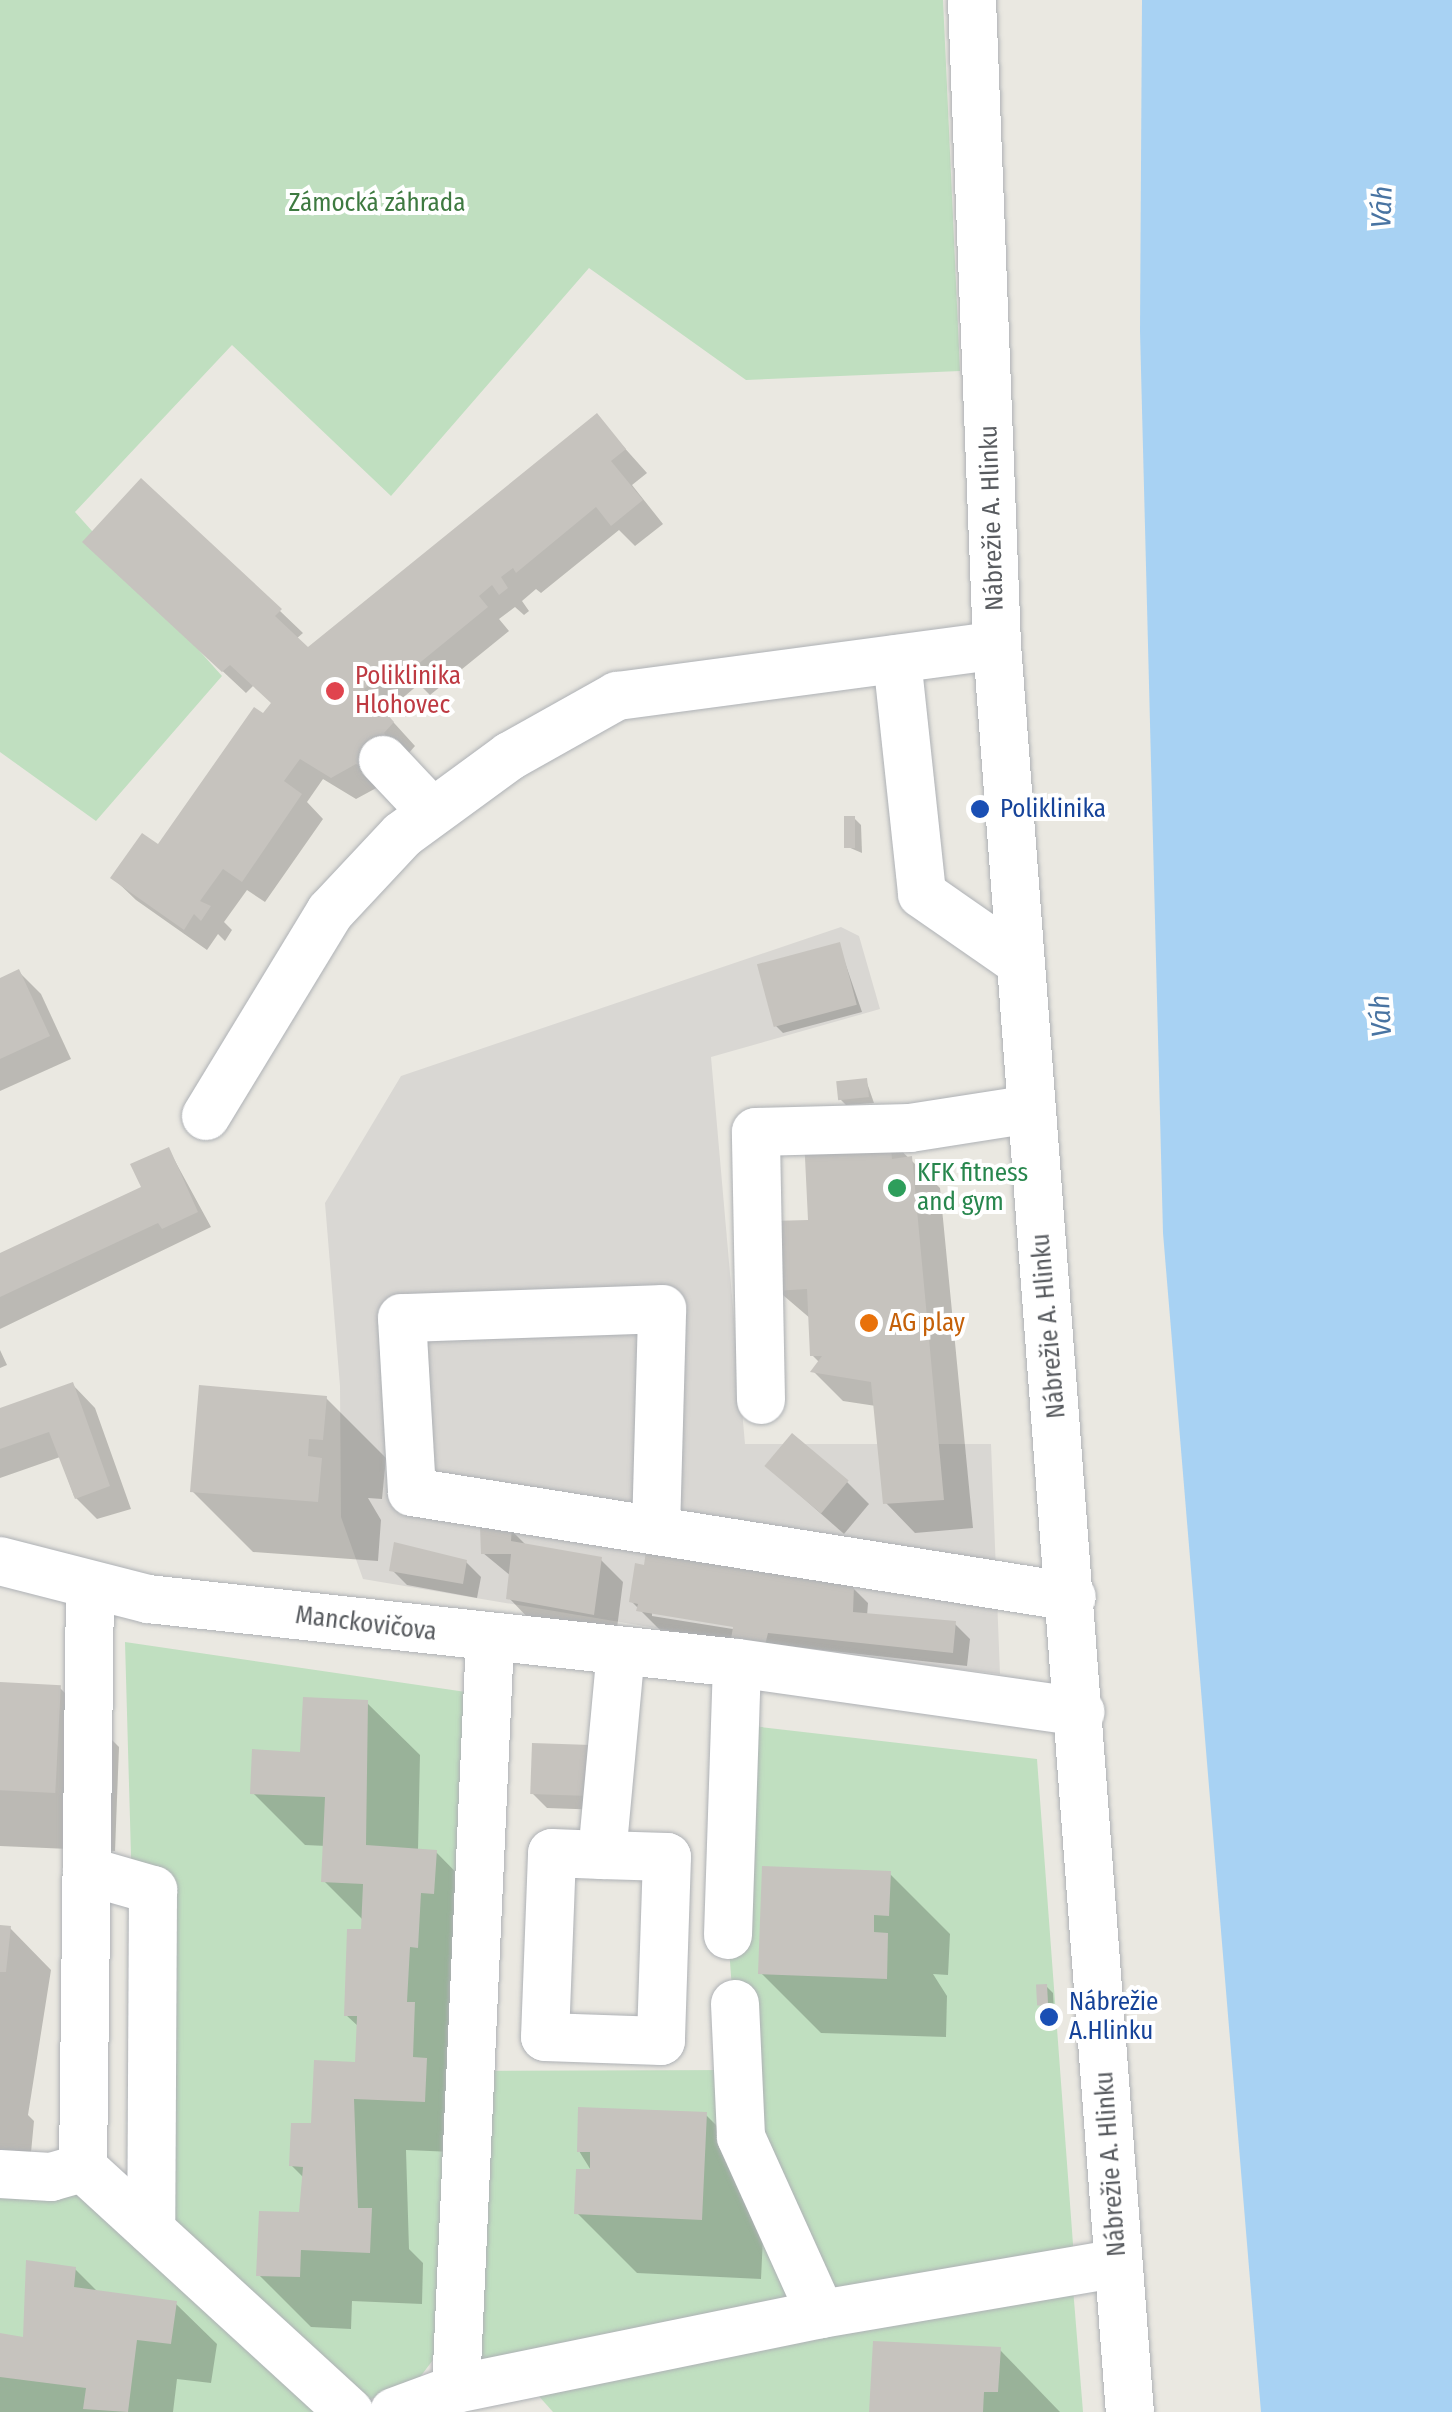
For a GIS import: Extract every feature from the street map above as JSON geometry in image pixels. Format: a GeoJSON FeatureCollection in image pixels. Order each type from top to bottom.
{"type":"FeatureCollection","features":[{"type":"Feature","properties":{"kind":"street","name":"Nábrežie A. Hlinku"},"geometry":{"type":"LineString","coordinates":[[972,0],[997,645],[1081,1712],[1130,2412]]}},
{"type":"Feature","properties":{"kind":"street"},"geometry":{"type":"LineString","coordinates":[[206,1116],[330,912],[402,835],[510,756],[617,696],[997,645]]}},
{"type":"Feature","properties":{"kind":"street"},"geometry":{"type":"LineString","coordinates":[[897,659],[922,894],[1020,962]]}},
{"type":"Feature","properties":{"kind":"street"},"geometry":{"type":"LineString","coordinates":[[383,760],[432,812]]}},
{"type":"Feature","properties":{"kind":"street"},"geometry":{"type":"LineString","coordinates":[[761,1400],[756,1132],[910,1128],[1031,1109]]}},
{"type":"Feature","properties":{"kind":"street"},"geometry":{"type":"LineString","coordinates":[[656,1530],[662,1310],[402,1318],[412,1492],[1072,1596]]}},
{"type":"Feature","properties":{"kind":"street","name":"Manckovičova"},"geometry":{"type":"LineString","coordinates":[[0,1561],[90,1589],[490,1639],[736,1663],[1081,1712]]}},
{"type":"Feature","properties":{"kind":"street"},"geometry":{"type":"LineString","coordinates":[[90,1589],[83,2168],[350,2412]]}},
{"type":"Feature","properties":{"kind":"street"},"geometry":{"type":"LineString","coordinates":[[456,2389],[490,1639]]}},
{"type":"Feature","properties":{"kind":"street"},"geometry":{"type":"LineString","coordinates":[[602,1855],[621,1652]]}},
{"type":"Feature","properties":{"kind":"street"},"geometry":{"type":"LineString","coordinates":[[728,1935],[736,1663]]}},
{"type":"Feature","properties":{"kind":"street"},"geometry":{"type":"LineString","coordinates":[[552,1853],[602,1855],[667,1858],[660,2041],[545,2037],[552,1853]]}},
{"type":"Feature","properties":{"kind":"street"},"geometry":{"type":"LineString","coordinates":[[87,1871],[153,1890],[151,2230]]}},
{"type":"Feature","properties":{"kind":"street"},"geometry":{"type":"LineString","coordinates":[[735,2004],[740,2136],[821,2314]]}},
{"type":"Feature","properties":{"kind":"street"},"geometry":{"type":"LineString","coordinates":[[0,2174],[50,2177],[83,2168]]}},
{"type":"Feature","properties":{"kind":"street"},"geometry":{"type":"LineString","coordinates":[[394,2412],[456,2389],[821,2314],[1118,2264]]}},
{"type":"Feature","properties":{"kind":"shaded area"},"geometry":{"type":"Polygon","coordinates":[[[841,927],[859,936],[880,1009],[711,1057],[745,1444],[991,1444],[1000,1674],[751,1644],[363,1579],[341,1517],[340,1386],[325,1203],[401,1076],[841,927]]]}},
{"type":"Feature","properties":{"kind":"green space","name":"Zámocká záhrada"},"geometry":{"type":"Polygon","coordinates":[[[0,0],[943,0],[960,371],[746,380],[589,268],[391,496],[232,345],[75,512],[222,676],[96,821],[0,752],[0,0]]]}},
{"type":"Feature","properties":{"kind":"green space"},"geometry":{"type":"Polygon","coordinates":[[[125,1642],[466,1692],[436,2356],[417,2381],[353,2406],[327,2412],[0,2412],[0,2174],[51,2177],[141,2212],[125,1642]]]}},
{"type":"Feature","properties":{"kind":"green space"},"geometry":{"type":"Polygon","coordinates":[[[735,1724],[1037,1759],[1075,2271],[456,2389],[470,2071],[738,2070],[728,1935],[735,1724]]]}},
{"type":"Feature","properties":{"kind":"green space"},"geometry":{"type":"Polygon","coordinates":[[[1073,2288],[1083,2412],[553,2412],[537,2394],[1073,2288]]]}},
{"type":"Feature","properties":{"kind":"water","name":"Váh"},"geometry":{"type":"Polygon","coordinates":[[[1142,0],[1452,0],[1452,2412],[1261,2412],[1163,1233],[1140,331],[1142,0]]]}},
{"type":"Feature","properties":{"kind":"building"},"geometry":{"type":"Polygon","coordinates":[[[597,413],[626,449],[611,461],[643,500],[611,526],[596,507],[516,573],[513,568],[501,577],[508,588],[499,595],[492,585],[479,596],[488,607],[406,674],[396,662],[364,689],[394,722],[384,733],[393,745],[370,772],[356,764],[331,778],[300,759],[284,781],[302,794],[242,882],[223,869],[200,901],[211,906],[201,921],[194,914],[184,930],[110,878],[142,833],[158,844],[254,707],[263,713],[271,703],[230,665],[222,672],[82,542],[141,478],[282,609],[275,616],[308,647],[597,413]]]}},
{"type":"Feature","properties":{"kind":"building"},"geometry":{"type":"Polygon","coordinates":[[[844,816],[855,816],[855,848],[844,848],[844,816]]]}},
{"type":"Feature","properties":{"kind":"building"},"geometry":{"type":"Polygon","coordinates":[[[840,942],[857,1005],[774,1027],[757,964],[840,942]]]}},
{"type":"Feature","properties":{"kind":"building"},"geometry":{"type":"Polygon","coordinates":[[[19,969],[50,1036],[0,1059],[0,978],[19,969]]]}},
{"type":"Feature","properties":{"kind":"building"},"geometry":{"type":"Polygon","coordinates":[[[867,1078],[869,1097],[838,1100],[836,1081],[867,1078]]]}},
{"type":"Feature","properties":{"kind":"building","name":"AG play"},"geometry":{"type":"Polygon","coordinates":[[[890,1136],[892,1159],[912,1156],[944,1500],[883,1504],[871,1382],[810,1372],[822,1356],[810,1356],[807,1289],[775,1291],[771,1221],[808,1220],[804,1137],[890,1136]]]}},
{"type":"Feature","properties":{"kind":"building"},"geometry":{"type":"Polygon","coordinates":[[[169,1147],[198,1212],[162,1229],[158,1223],[0,1297],[0,1253],[141,1187],[130,1164],[169,1147]]]}},
{"type":"Feature","properties":{"kind":"building"},"geometry":{"type":"Polygon","coordinates":[[[73,1382],[110,1486],[75,1499],[49,1432],[0,1449],[0,1408],[73,1382]]]}},
{"type":"Feature","properties":{"kind":"building"},"geometry":{"type":"Polygon","coordinates":[[[199,1385],[327,1396],[323,1440],[309,1439],[308,1456],[322,1458],[318,1502],[190,1492],[199,1385]]]}},
{"type":"Feature","properties":{"kind":"building"},"geometry":{"type":"Polygon","coordinates":[[[792,1433],[849,1481],[821,1514],[764,1466],[792,1433]]]}},
{"type":"Feature","properties":{"kind":"building"},"geometry":{"type":"Polygon","coordinates":[[[480,1526],[512,1526],[511,1541],[602,1557],[594,1615],[506,1599],[511,1554],[481,1554],[480,1526]]]}},
{"type":"Feature","properties":{"kind":"building"},"geometry":{"type":"Polygon","coordinates":[[[394,1542],[467,1560],[463,1584],[389,1571],[394,1542]]]}},
{"type":"Feature","properties":{"kind":"building"},"geometry":{"type":"Polygon","coordinates":[[[646,1551],[854,1586],[853,1612],[956,1621],[953,1653],[768,1633],[765,1645],[731,1639],[733,1627],[636,1611],[638,1604],[629,1602],[635,1563],[644,1565],[646,1551]]]}},
{"type":"Feature","properties":{"kind":"building"},"geometry":{"type":"Polygon","coordinates":[[[0,1682],[61,1685],[55,1793],[0,1790],[0,1682]]]}},
{"type":"Feature","properties":{"kind":"building"},"geometry":{"type":"Polygon","coordinates":[[[303,1697],[368,1700],[366,1845],[437,1850],[434,1894],[421,1893],[418,1948],[410,1947],[407,2002],[415,2002],[413,2057],[427,2058],[425,2102],[354,2099],[358,2208],[372,2208],[370,2253],[301,2250],[300,2277],[256,2276],[259,2211],[299,2212],[303,2167],[289,2166],[291,2123],[311,2123],[314,2060],[355,2062],[357,2016],[344,2016],[347,1929],[361,1929],[363,1884],[321,1882],[325,1797],[250,1794],[252,1749],[300,1752],[303,1697]]]}},
{"type":"Feature","properties":{"kind":"building"},"geometry":{"type":"Polygon","coordinates":[[[532,1743],[591,1745],[589,1796],[530,1794],[532,1743]]]}},
{"type":"Feature","properties":{"kind":"building"},"geometry":{"type":"Polygon","coordinates":[[[762,1866],[891,1871],[889,1916],[874,1915],[874,1932],[888,1933],[887,1979],[758,1974],[762,1866]]]}},
{"type":"Feature","properties":{"kind":"building"},"geometry":{"type":"Polygon","coordinates":[[[0,1925],[11,1926],[6,1972],[0,1972],[0,1925]]]}},
{"type":"Feature","properties":{"kind":"building"},"geometry":{"type":"Polygon","coordinates":[[[1047,1984],[1048,2005],[1037,2006],[1036,1985],[1047,1984]]]}},
{"type":"Feature","properties":{"kind":"building"},"geometry":{"type":"Polygon","coordinates":[[[578,2107],[707,2112],[702,2220],[574,2214],[576,2169],[590,2169],[590,2152],[577,2152],[578,2107]]]}},
{"type":"Feature","properties":{"kind":"building"},"geometry":{"type":"Polygon","coordinates":[[[26,2260],[76,2267],[74,2287],[177,2301],[171,2344],[137,2340],[128,2412],[83,2409],[86,2388],[0,2377],[0,2333],[23,2337],[26,2260]]]}},
{"type":"Feature","properties":{"kind":"building"},"geometry":{"type":"Polygon","coordinates":[[[873,2341],[1001,2347],[998,2392],[984,2392],[983,2412],[869,2412],[873,2341]]]}},
{"type":"Feature","properties":{"kind":"place","name":"Poliklinika Hlohovec"},"geometry":{"type":"Point","coordinates":[335,691]}},
{"type":"Feature","properties":{"kind":"place","name":"Poliklinika"},"geometry":{"type":"Point","coordinates":[980,809]}},
{"type":"Feature","properties":{"kind":"place","name":"KFK fitness and gym"},"geometry":{"type":"Point","coordinates":[897,1188]}},
{"type":"Feature","properties":{"kind":"place","name":"AG play"},"geometry":{"type":"Point","coordinates":[869,1323]}},
{"type":"Feature","properties":{"kind":"place","name":"Nábrežie A.Hlinku"},"geometry":{"type":"Point","coordinates":[1049,2017]}}]}
